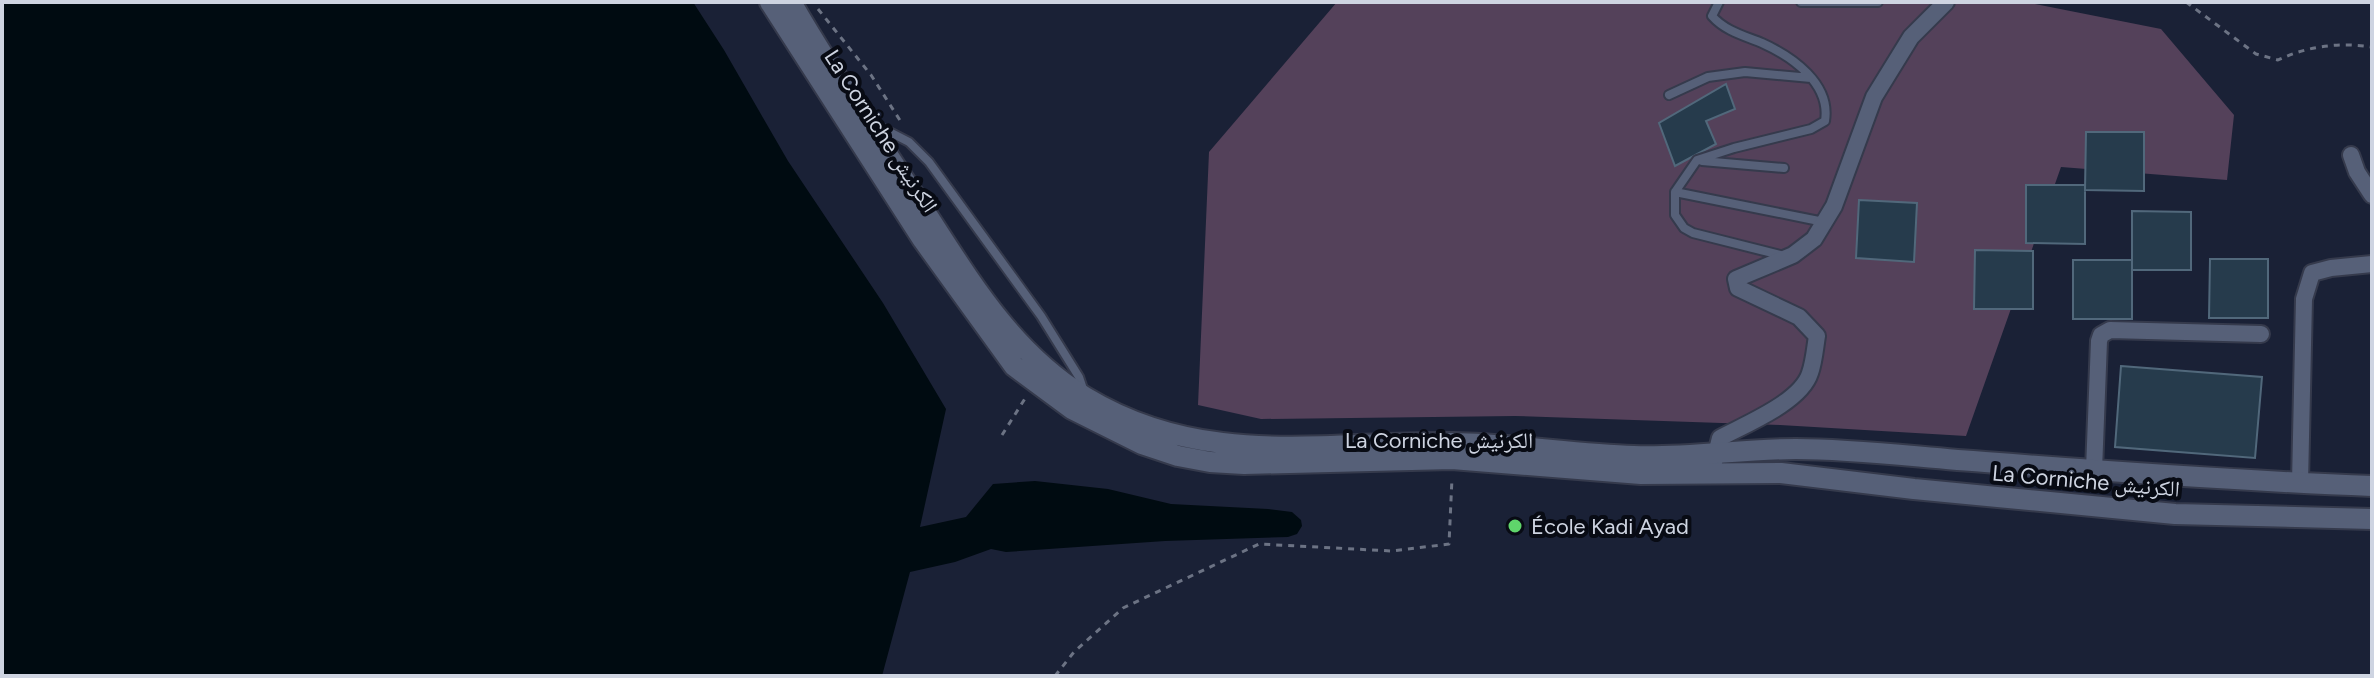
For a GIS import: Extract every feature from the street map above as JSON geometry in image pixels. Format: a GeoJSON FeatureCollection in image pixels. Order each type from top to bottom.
{"type":"FeatureCollection","features":[{"type":"Feature","properties":{"kind":"main road","name":"La Corniche الكرنيش"},"geometry":{"type":"LineString","coordinates":[[770,2],[923,240],[1014,366],[1040,388],[1113,432],[1178,456],[1210,462],[1286,464],[1477,460],[1609,472],[1714,462],[1797,449],[2372,486]]}},
{"type":"Feature","properties":{"kind":"main road","name":"La Corniche الكرنيش"},"geometry":{"type":"LineString","coordinates":[[791,2],[994,314],[1021,348],[1085,397],[1134,423],[1183,438],[1227,445],[1452,443],[1714,462],[1781,473],[2175,514],[2372,519]]}},
{"type":"Feature","properties":{"kind":"street"},"geometry":{"type":"LineString","coordinates":[[1714,462],[1720,438],[1800,391],[1810,375],[1817,336],[1799,317],[1738,288],[1736,279],[1788,257],[1809,244],[1834,206],[1874,97],[1911,37],[1946,2]]}},
{"type":"Feature","properties":{"kind":"street"},"geometry":{"type":"LineString","coordinates":[[2351,155],[2357,172],[2372,195]]}},
{"type":"Feature","properties":{"kind":"street"},"geometry":{"type":"LineString","coordinates":[[2300,483],[2304,299],[2312,273],[2372,264]]}},
{"type":"Feature","properties":{"kind":"street"},"geometry":{"type":"LineString","coordinates":[[2094,470],[2101,335],[2110,330],[2261,334]]}},
{"type":"Feature","properties":{"kind":"lane"},"geometry":{"type":"LineString","coordinates":[[1719,2],[1712,16],[1718,23],[1766,45],[1797,64],[1811,78],[1821,91],[1827,107],[1825,121],[1811,129],[1697,160],[1675,192],[1675,215],[1684,228],[1693,233],[1788,257]]}},
{"type":"Feature","properties":{"kind":"lane"},"geometry":{"type":"LineString","coordinates":[[1801,2],[1878,2]]}},
{"type":"Feature","properties":{"kind":"lane"},"geometry":{"type":"LineString","coordinates":[[1669,95],[1708,77],[1745,72],[1811,78]]}},
{"type":"Feature","properties":{"kind":"lane"},"geometry":{"type":"LineString","coordinates":[[866,121],[897,134],[921,152],[1041,316],[1079,377],[1085,397]]}},
{"type":"Feature","properties":{"kind":"lane"},"geometry":{"type":"LineString","coordinates":[[1697,160],[1784,168]]}},
{"type":"Feature","properties":{"kind":"lane"},"geometry":{"type":"LineString","coordinates":[[1675,192],[1824,222]]}},
{"type":"Feature","properties":{"kind":"path"},"geometry":{"type":"LineString","coordinates":[[813,2],[871,75],[921,152]]}},
{"type":"Feature","properties":{"kind":"path"},"geometry":{"type":"LineString","coordinates":[[2186,2],[2256,54],[2278,60],[2295,52],[2343,43],[2372,47]]}},
{"type":"Feature","properties":{"kind":"path"},"geometry":{"type":"LineString","coordinates":[[1002,435],[1026,397]]}},
{"type":"Feature","properties":{"kind":"path"},"geometry":{"type":"LineString","coordinates":[[1055,676],[1074,652],[1123,608],[1259,544],[1392,551],[1449,544],[1452,473]]}},
{"type":"Feature","properties":{"kind":"shaded area"},"geometry":{"type":"Polygon","coordinates":[[[2,2],[693,2],[788,161],[883,303],[946,409],[920,527],[966,517],[993,484],[1035,481],[1108,489],[1171,504],[1292,512],[1301,520],[1302,526],[1297,534],[1288,537],[1165,541],[1006,552],[991,549],[955,562],[910,572],[882,676],[2,676],[2,2]]]}},
{"type":"Feature","properties":{"kind":"shaded area"},"geometry":{"type":"Polygon","coordinates":[[[1337,2],[2035,2],[2161,29],[2234,115],[2227,180],[2061,167],[1966,436],[1780,425],[1515,416],[1261,419],[1198,405],[1209,152],[1337,2]]]}},
{"type":"Feature","properties":{"kind":"building"},"geometry":{"type":"Polygon","coordinates":[[[1726,84],[1735,109],[1706,121],[1716,144],[1675,166],[1659,123],[1726,84]]]}},
{"type":"Feature","properties":{"kind":"building"},"geometry":{"type":"Polygon","coordinates":[[[2086,132],[2144,132],[2144,191],[2085,190],[2086,132]]]}},
{"type":"Feature","properties":{"kind":"building"},"geometry":{"type":"Polygon","coordinates":[[[2026,185],[2085,185],[2085,244],[2026,243],[2026,185]]]}},
{"type":"Feature","properties":{"kind":"building"},"geometry":{"type":"Polygon","coordinates":[[[1859,200],[1917,203],[1914,262],[1856,258],[1859,200]]]}},
{"type":"Feature","properties":{"kind":"building"},"geometry":{"type":"Polygon","coordinates":[[[2132,211],[2191,212],[2191,270],[2132,270],[2132,211]]]}},
{"type":"Feature","properties":{"kind":"building"},"geometry":{"type":"Polygon","coordinates":[[[1975,250],[2033,251],[2033,309],[1974,309],[1975,250]]]}},
{"type":"Feature","properties":{"kind":"building"},"geometry":{"type":"Polygon","coordinates":[[[2210,259],[2268,259],[2268,318],[2209,318],[2210,259]]]}},
{"type":"Feature","properties":{"kind":"building"},"geometry":{"type":"Polygon","coordinates":[[[2073,260],[2132,260],[2132,319],[2073,319],[2073,260]]]}},
{"type":"Feature","properties":{"kind":"building"},"geometry":{"type":"Polygon","coordinates":[[[2121,366],[2262,377],[2255,458],[2115,447],[2121,366]]]}},
{"type":"Feature","properties":{"kind":"place","name":"École Kadi Ayad"},"geometry":{"type":"Point","coordinates":[1515,526]}}]}
